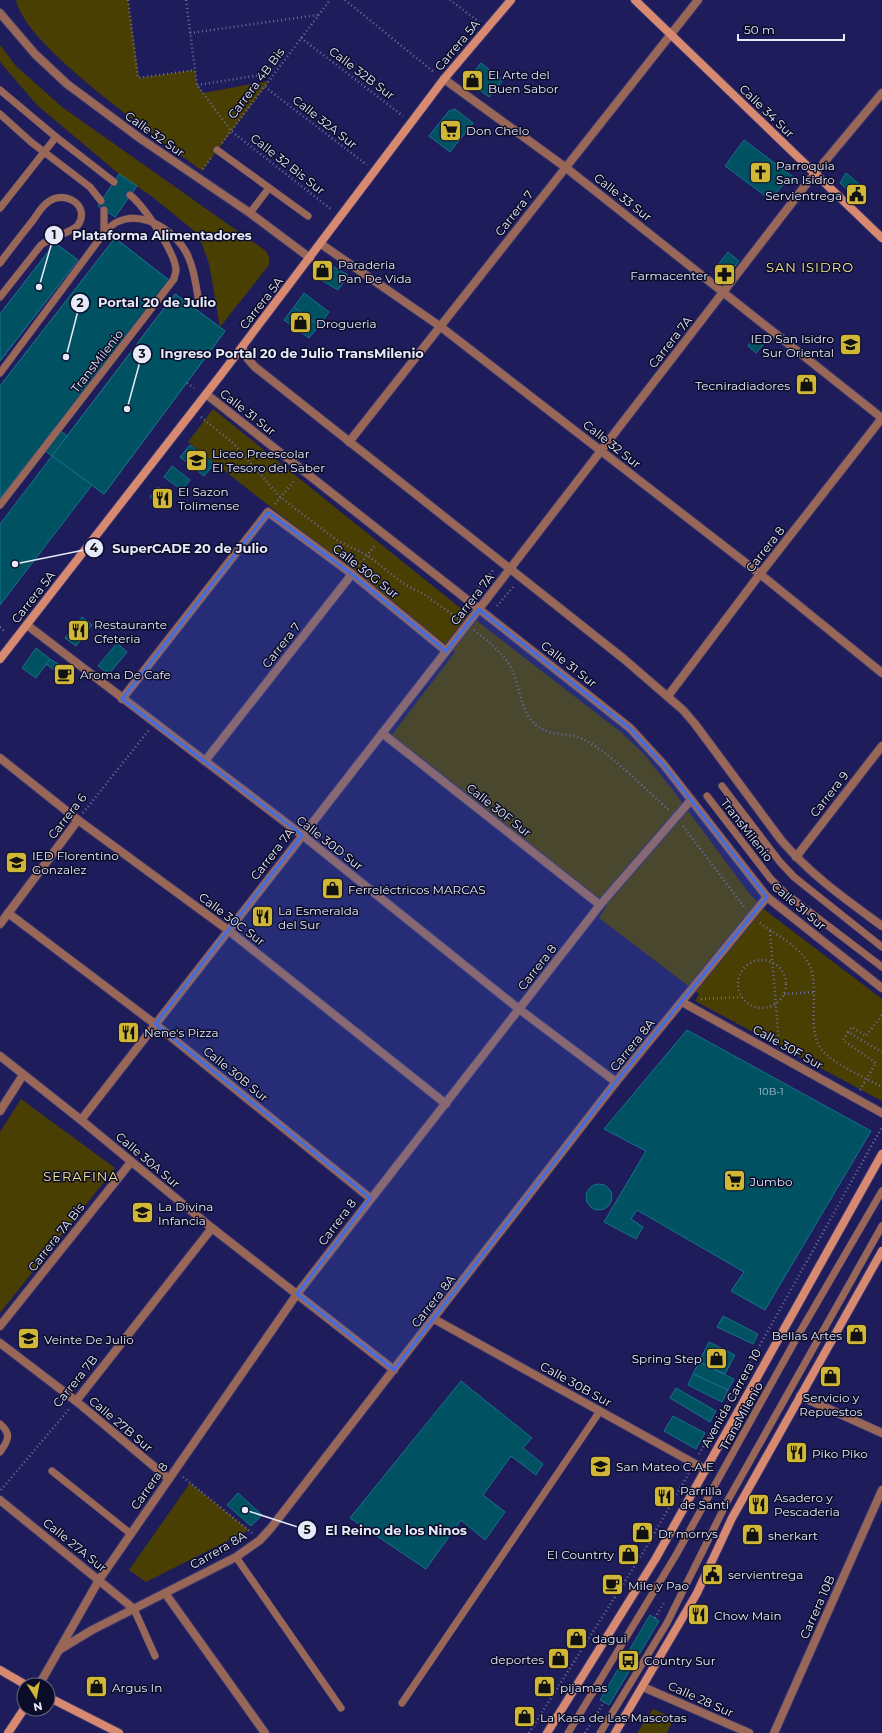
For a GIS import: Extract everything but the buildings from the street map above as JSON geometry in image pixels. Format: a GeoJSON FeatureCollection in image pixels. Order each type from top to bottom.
{"type":"FeatureCollection","features":[{"type":"Feature","properties":{"kind":"main road","name":"Carrera 5A"},"geometry":{"type":"LineString","coordinates":[[0,659],[321,244],[444,79],[511,0]]}},
{"type":"Feature","properties":{"kind":"main road","name":"Calle 34 Sur"},"geometry":{"type":"LineString","coordinates":[[635,0],[882,238]]}},
{"type":"Feature","properties":{"kind":"main road","name":"Avenida Carrera 10"},"geometry":{"type":"LineString","coordinates":[[547,1733],[652,1565],[882,1154]]}},
{"type":"Feature","properties":{"kind":"main road"},"geometry":{"type":"LineString","coordinates":[[615,1733],[697,1593],[732,1518],[882,1251]]}},
{"type":"Feature","properties":{"kind":"main road"},"geometry":{"type":"LineString","coordinates":[[0,1670],[16,1679]]}},
{"type":"Feature","properties":{"kind":"main road"},"geometry":{"type":"LineString","coordinates":[[56,1701],[119,1733]]}},
{"type":"Feature","properties":{"kind":"main road"},"geometry":{"type":"LineString","coordinates":[[8,1733],[19,1717]]}},
{"type":"Feature","properties":{"kind":"street","name":"Carrera 7"},"geometry":{"type":"LineString","coordinates":[[349,442],[441,327],[565,167],[672,36],[698,0]]}},
{"type":"Feature","properties":{"kind":"street","name":"Calle 32 Sur"},"geometry":{"type":"LineString","coordinates":[[0,13],[35,54],[67,84],[141,140],[250,214],[310,258]]}},
{"type":"Feature","properties":{"kind":"street","name":"Calle 33 Sur"},"geometry":{"type":"LineString","coordinates":[[444,79],[565,167],[882,418]]}},
{"type":"Feature","properties":{"kind":"street","name":"Carrera 7A"},"geometry":{"type":"LineString","coordinates":[[81,1120],[510,569],[814,174],[882,93]]}},
{"type":"Feature","properties":{"kind":"street","name":"Calle 32 Sur"},"geometry":{"type":"LineString","coordinates":[[321,244],[441,327],[760,574],[882,673]]}},
{"type":"Feature","properties":{"kind":"street"},"geometry":{"type":"LineString","coordinates":[[242,347],[248,359],[255,367],[624,659],[668,696],[695,724],[781,840],[796,857],[823,882],[882,926]]}},
{"type":"Feature","properties":{"kind":"street","name":"Calle 31 Sur"},"geometry":{"type":"LineString","coordinates":[[206,394],[630,728],[664,765],[767,897],[882,988]]}},
{"type":"Feature","properties":{"kind":"street","name":"Carrera 8"},"geometry":{"type":"LineString","coordinates":[[668,696],[760,574],[882,418]]}},
{"type":"Feature","properties":{"kind":"street"},"geometry":{"type":"LineString","coordinates":[[122,699],[268,512]]}},
{"type":"Feature","properties":{"kind":"street","name":"Calle 30G Sur"},"geometry":{"type":"LineString","coordinates":[[268,512],[352,574],[446,651]]}},
{"type":"Feature","properties":{"kind":"street","name":"Carrera 7"},"geometry":{"type":"LineString","coordinates":[[205,761],[352,574]]}},
{"type":"Feature","properties":{"kind":"street","name":"Calle 30D Sur"},"geometry":{"type":"LineString","coordinates":[[27,625],[154,724],[302,835],[519,1009],[616,1082]]}},
{"type":"Feature","properties":{"kind":"street","name":"Calle 30F Sur"},"geometry":{"type":"LineString","coordinates":[[382,733],[600,905]]}},
{"type":"Feature","properties":{"kind":"street","name":"Carrera 9"},"geometry":{"type":"LineString","coordinates":[[796,857],[882,746]]}},
{"type":"Feature","properties":{"kind":"street","name":"Calle 30C Sur"},"geometry":{"type":"LineString","coordinates":[[0,758],[78,820],[228,930],[446,1104]]}},
{"type":"Feature","properties":{"kind":"street","name":"Carrera 8"},"geometry":{"type":"LineString","coordinates":[[44,1677],[100,1580],[297,1294],[370,1198],[446,1104],[600,905],[691,800]]}},
{"type":"Feature","properties":{"kind":"street","name":"Carrera 6"},"geometry":{"type":"LineString","coordinates":[[0,924],[78,820]]}},
{"type":"Feature","properties":{"kind":"street","name":"Carrera 8A"},"geometry":{"type":"LineString","coordinates":[[59,1650],[92,1630],[236,1557],[260,1540],[276,1522],[434,1319],[616,1082],[767,897]]}},
{"type":"Feature","properties":{"kind":"street","name":"Calle 30B Sur"},"geometry":{"type":"LineString","coordinates":[[8,913],[155,1024],[370,1198]]}},
{"type":"Feature","properties":{"kind":"street","name":"Calle 30F Sur"},"geometry":{"type":"LineString","coordinates":[[682,1002],[882,1113]]}},
{"type":"Feature","properties":{"kind":"street","name":"Calle 30A Sur"},"geometry":{"type":"LineString","coordinates":[[0,1056],[81,1120],[212,1228],[394,1370]]}},
{"type":"Feature","properties":{"kind":"street"},"geometry":{"type":"LineString","coordinates":[[0,1111],[23,1075]]}},
{"type":"Feature","properties":{"kind":"street","name":"Carrera 7A Bis"},"geometry":{"type":"LineString","coordinates":[[0,1326],[131,1162]]}},
{"type":"Feature","properties":{"kind":"street","name":"Carrera 7B"},"geometry":{"type":"LineString","coordinates":[[76,1401],[212,1228]]}},
{"type":"Feature","properties":{"kind":"street","name":"Calle 30B Sur"},"geometry":{"type":"LineString","coordinates":[[434,1319],[706,1470]]}},
{"type":"Feature","properties":{"kind":"street","name":"Calle 27B Sur"},"geometry":{"type":"LineString","coordinates":[[0,1343],[76,1401],[169,1479]]}},
{"type":"Feature","properties":{"kind":"street"},"geometry":{"type":"LineString","coordinates":[[800,1396],[882,1433]]}},
{"type":"Feature","properties":{"kind":"street","name":"Carrera 10B"},"geometry":{"type":"LineString","coordinates":[[774,1733],[882,1490]]}},
{"type":"Feature","properties":{"kind":"street","name":"Calle 27A Sur"},"geometry":{"type":"LineString","coordinates":[[0,1500],[134,1609]]}},
{"type":"Feature","properties":{"kind":"street"},"geometry":{"type":"LineString","coordinates":[[165,1593],[265,1733]]}},
{"type":"Feature","properties":{"kind":"street","name":"Calle 28 Sur"},"geometry":{"type":"LineString","coordinates":[[643,1687],[749,1733]]}},
{"type":"Feature","properties":{"kind":"lane"},"geometry":{"type":"LineString","coordinates":[[1,94],[114,182]]}},
{"type":"Feature","properties":{"kind":"lane"},"geometry":{"type":"LineString","coordinates":[[0,114],[44,152],[90,187],[101,201]]}},
{"type":"Feature","properties":{"kind":"lane"},"geometry":{"type":"LineString","coordinates":[[0,208],[56,137]]}},
{"type":"Feature","properties":{"kind":"lane"},"geometry":{"type":"LineString","coordinates":[[217,150],[308,216]]}},
{"type":"Feature","properties":{"kind":"lane"},"geometry":{"type":"LineString","coordinates":[[250,214],[269,188]]}},
{"type":"Feature","properties":{"kind":"lane","name":"TransMilenio"},"geometry":{"type":"LineString","coordinates":[[0,505],[174,279],[176,270],[174,261],[154,223],[139,202],[130,195]]}},
{"type":"Feature","properties":{"kind":"lane"},"geometry":{"type":"LineString","coordinates":[[0,262],[46,203],[62,197],[70,198],[77,203],[81,211],[81,220],[77,227],[48,239],[41,245],[0,297]]}},
{"type":"Feature","properties":{"kind":"lane"},"geometry":{"type":"LineString","coordinates":[[104,210],[104,233]]}},
{"type":"Feature","properties":{"kind":"lane","name":"TransMilenio"},"geometry":{"type":"LineString","coordinates":[[0,373],[109,226],[120,220],[138,218],[154,223],[177,240],[186,252],[192,269],[199,303]]}},
{"type":"Feature","properties":{"kind":"lane","name":"TransMilenio"},"geometry":{"type":"LineString","coordinates":[[722,786],[780,862],[810,890],[882,947]]}},
{"type":"Feature","properties":{"kind":"lane","name":"TransMilenio"},"geometry":{"type":"LineString","coordinates":[[707,796],[765,872],[785,893],[882,967]]}},
{"type":"Feature","properties":{"kind":"lane","name":"TransMilenio"},"geometry":{"type":"LineString","coordinates":[[568,1733],[672,1561],[800,1332],[882,1190]]}},
{"type":"Feature","properties":{"kind":"lane"},"geometry":{"type":"LineString","coordinates":[[600,1733],[667,1623],[728,1500],[882,1226]]}},
{"type":"Feature","properties":{"kind":"lane"},"geometry":{"type":"LineString","coordinates":[[402,1703],[600,1411]]}},
{"type":"Feature","properties":{"kind":"lane"},"geometry":{"type":"LineString","coordinates":[[0,1424],[6,1429],[9,1436],[8,1442],[0,1452]]}},
{"type":"Feature","properties":{"kind":"lane"},"geometry":{"type":"LineString","coordinates":[[52,1471],[131,1534]]}},
{"type":"Feature","properties":{"kind":"lane"},"geometry":{"type":"LineString","coordinates":[[236,1557],[341,1708]]}},
{"type":"Feature","properties":{"kind":"lane"},"geometry":{"type":"LineString","coordinates":[[134,1609],[155,1656]]}},
{"type":"Feature","properties":{"kind":"path"},"geometry":{"type":"LineString","coordinates":[[128,0],[138,78],[195,70]]}},
{"type":"Feature","properties":{"kind":"path"},"geometry":{"type":"LineString","coordinates":[[186,0],[197,85],[261,75]]}},
{"type":"Feature","properties":{"kind":"path","name":"Carrera 4B Bis"},"geometry":{"type":"LineString","coordinates":[[197,177],[330,0]]}},
{"type":"Feature","properties":{"kind":"path"},"geometry":{"type":"LineString","coordinates":[[345,0],[444,79]]}},
{"type":"Feature","properties":{"kind":"path"},"geometry":{"type":"LineString","coordinates":[[450,0],[487,28]]}},
{"type":"Feature","properties":{"kind":"path"},"geometry":{"type":"LineString","coordinates":[[190,33],[318,15]]}},
{"type":"Feature","properties":{"kind":"path","name":"Calle 32B Sur"},"geometry":{"type":"LineString","coordinates":[[301,38],[412,123]]}},
{"type":"Feature","properties":{"kind":"path","name":"Calle 32 Bis Sur"},"geometry":{"type":"LineString","coordinates":[[197,85],[231,132],[333,211]]}},
{"type":"Feature","properties":{"kind":"path","name":"Calle 32A Sur"},"geometry":{"type":"LineString","coordinates":[[265,87],[375,172]]}},
{"type":"Feature","properties":{"kind":"path"},"geometry":{"type":"LineString","coordinates":[[187,383],[194,388]]}},
{"type":"Feature","properties":{"kind":"path"},"geometry":{"type":"LineString","coordinates":[[201,418],[234,444],[280,497],[338,541],[367,555],[404,584],[425,595],[467,624],[497,650],[509,665],[517,682],[526,713],[536,725],[552,734],[584,740],[612,760],[676,817],[751,916],[803,955],[813,976],[816,1038],[822,1050],[836,1061],[882,1087]]}},
{"type":"Feature","properties":{"kind":"path"},"geometry":{"type":"LineString","coordinates":[[268,512],[295,480]]}},
{"type":"Feature","properties":{"kind":"path"},"geometry":{"type":"LineString","coordinates":[[352,574],[376,544]]}},
{"type":"Feature","properties":{"kind":"path"},"geometry":{"type":"LineString","coordinates":[[473,595],[494,569]]}},
{"type":"Feature","properties":{"kind":"path"},"geometry":{"type":"LineString","coordinates":[[493,611],[514,585]]}},
{"type":"Feature","properties":{"kind":"path"},"geometry":{"type":"LineString","coordinates":[[0,627],[4,631]]}},
{"type":"Feature","properties":{"kind":"path","name":"Carrera 6"},"geometry":{"type":"LineString","coordinates":[[78,820],[154,724]]}},
{"type":"Feature","properties":{"kind":"path"},"geometry":{"type":"LineString","coordinates":[[770,930],[779,1046]]}},
{"type":"Feature","properties":{"kind":"path"},"geometry":{"type":"LineString","coordinates":[[761,960],[773,963],[782,970],[785,977],[786,984],[784,994],[776,1004],[768,1008],[752,1006],[742,997],[738,987],[739,979],[747,966],[754,962],[761,960]]}},
{"type":"Feature","properties":{"kind":"path"},"geometry":{"type":"LineString","coordinates":[[784,994],[814,992]]}},
{"type":"Feature","properties":{"kind":"path"},"geometry":{"type":"LineString","coordinates":[[694,1000],[742,997]]}},
{"type":"Feature","properties":{"kind":"path"},"geometry":{"type":"LineString","coordinates":[[860,1090],[876,1063],[843,1040],[852,1027],[866,1036],[882,1015]]}},
{"type":"Feature","properties":{"kind":"path"},"geometry":{"type":"LineString","coordinates":[[848,1032],[882,1052]]}},
{"type":"Feature","properties":{"kind":"path"},"geometry":{"type":"LineString","coordinates":[[529,1733],[644,1551],[882,1127]]}},
{"type":"Feature","properties":{"kind":"path","name":"Carrera 7B"},"geometry":{"type":"LineString","coordinates":[[0,1491],[76,1401]]}},
{"type":"Feature","properties":{"kind":"path"},"geometry":{"type":"LineString","coordinates":[[175,1471],[260,1540]]}},
{"type":"Feature","properties":{"kind":"path"},"geometry":{"type":"LineString","coordinates":[[585,1733],[604,1702]]}},
{"type":"Feature","properties":{"kind":"highlighted area"},"geometry":{"type":"Polygon","coordinates":[[[268,512],[352,574],[446,651],[479,609],[630,728],[664,765],[767,897],[616,1082],[394,1370],[297,1294],[370,1198],[155,1024],[302,835],[122,699],[268,512]]]}},
{"type":"Feature","properties":{"kind":"shaded area"},"geometry":{"type":"Polygon","coordinates":[[[16,0],[128,0],[139,78],[195,70],[197,85],[203,93],[269,81],[202,171],[97,91],[68,66],[43,42],[25,20],[16,0]]]}},
{"type":"Feature","properties":{"kind":"shaded area"},"geometry":{"type":"Polygon","coordinates":[[[0,45],[16,66],[62,107],[266,251],[269,257],[269,265],[220,327],[209,264],[202,244],[193,230],[154,198],[119,174],[37,105],[0,62],[0,45]]]}},
{"type":"Feature","properties":{"kind":"shaded area"},"geometry":{"type":"Polygon","coordinates":[[[213,409],[459,607],[622,733],[644,754],[672,789],[748,892],[765,910],[882,999],[882,1101],[695,1001],[699,994],[599,918],[607,905],[391,736],[455,652],[188,442],[213,409]]]}},
{"type":"Feature","properties":{"kind":"shaded area"},"geometry":{"type":"Polygon","coordinates":[[[21,1099],[115,1168],[0,1313],[0,1132],[21,1099]]]}},
{"type":"Feature","properties":{"kind":"shaded area"},"geometry":{"type":"Polygon","coordinates":[[[190,1483],[249,1530],[146,1582],[129,1570],[190,1483]]]}},
{"type":"Feature","properties":{"kind":"shaded area"},"geometry":{"type":"Polygon","coordinates":[[[653,1709],[674,1718],[667,1733],[637,1733],[653,1709]]]}},
{"type":"Feature","properties":{"kind":"place","name":"El Arte del Buen Sabor"},"geometry":{"type":"Point","coordinates":[473,81]}},
{"type":"Feature","properties":{"kind":"place","name":"Don Chelo"},"geometry":{"type":"Point","coordinates":[451,130]}},
{"type":"Feature","properties":{"kind":"place","name":"Parroquia San Isidro"},"geometry":{"type":"Point","coordinates":[760,172]}},
{"type":"Feature","properties":{"kind":"place","name":"Servientrega"},"geometry":{"type":"Point","coordinates":[857,195]}},
{"type":"Feature","properties":{"kind":"place","name":"Paraderia Pan De Vida"},"geometry":{"type":"Point","coordinates":[322,271]}},
{"type":"Feature","properties":{"kind":"place","name":"Farmacenter"},"geometry":{"type":"Point","coordinates":[724,275]}},
{"type":"Feature","properties":{"kind":"place","name":"Plataforma Alimentadores"},"geometry":{"type":"Point","coordinates":[39,287]}},
{"type":"Feature","properties":{"kind":"place","name":"Drogueria"},"geometry":{"type":"Point","coordinates":[301,323]}},
{"type":"Feature","properties":{"kind":"place","name":"IED San Isidro Sur Oriental"},"geometry":{"type":"Point","coordinates":[850,345]}},
{"type":"Feature","properties":{"kind":"place","name":"Portal 20 de Julio"},"geometry":{"type":"Point","coordinates":[66,357]}},
{"type":"Feature","properties":{"kind":"place","name":"Tecniradiadores"},"geometry":{"type":"Point","coordinates":[806,385]}},
{"type":"Feature","properties":{"kind":"place","name":"Ingreso Portal 20 de Julio TransMilenio"},"geometry":{"type":"Point","coordinates":[127,409]}},
{"type":"Feature","properties":{"kind":"place","name":"Liceo Preescolar El Tesoro del Saber"},"geometry":{"type":"Point","coordinates":[197,460]}},
{"type":"Feature","properties":{"kind":"place","name":"El Sazon Tolimense"},"geometry":{"type":"Point","coordinates":[162,498]}},
{"type":"Feature","properties":{"kind":"place","name":"SuperCADE 20 de Julio"},"geometry":{"type":"Point","coordinates":[15,564]}},
{"type":"Feature","properties":{"kind":"place","name":"Restaurante Cfeteria"},"geometry":{"type":"Point","coordinates":[79,631]}},
{"type":"Feature","properties":{"kind":"place","name":"Aroma De Cafe"},"geometry":{"type":"Point","coordinates":[65,674]}},
{"type":"Feature","properties":{"kind":"place","name":"IED Florentino Gonzalez"},"geometry":{"type":"Point","coordinates":[16,862]}},
{"type":"Feature","properties":{"kind":"place","name":"Ferreléctricos MARCAS"},"geometry":{"type":"Point","coordinates":[333,889]}},
{"type":"Feature","properties":{"kind":"place","name":"La Esmeralda del Sur"},"geometry":{"type":"Point","coordinates":[262,917]}},
{"type":"Feature","properties":{"kind":"place","name":"Nene's Pizza"},"geometry":{"type":"Point","coordinates":[128,1032]}},
{"type":"Feature","properties":{"kind":"place","name":"Jumbo"},"geometry":{"type":"Point","coordinates":[735,1181]}},
{"type":"Feature","properties":{"kind":"place","name":"La Divina Infancia"},"geometry":{"type":"Point","coordinates":[143,1213]}},
{"type":"Feature","properties":{"kind":"place","name":"Bellas Artes"},"geometry":{"type":"Point","coordinates":[857,1335]}},
{"type":"Feature","properties":{"kind":"place","name":"Veinte De Julio"},"geometry":{"type":"Point","coordinates":[29,1339]}},
{"type":"Feature","properties":{"kind":"place","name":"Spring Step"},"geometry":{"type":"Point","coordinates":[717,1358]}},
{"type":"Feature","properties":{"kind":"place","name":"Servicio y Repuestos"},"geometry":{"type":"Point","coordinates":[831,1376]}},
{"type":"Feature","properties":{"kind":"place","name":"Piko Piko"},"geometry":{"type":"Point","coordinates":[797,1453]}},
{"type":"Feature","properties":{"kind":"place","name":"San Mateo C.A.E"},"geometry":{"type":"Point","coordinates":[601,1466]}},
{"type":"Feature","properties":{"kind":"place","name":"Parrilla de Santi"},"geometry":{"type":"Point","coordinates":[664,1497]}},
{"type":"Feature","properties":{"kind":"place","name":"Asadero y Pescaderia"},"geometry":{"type":"Point","coordinates":[759,1504]}},
{"type":"Feature","properties":{"kind":"place","name":"El Reino de los Ninos"},"geometry":{"type":"Point","coordinates":[245,1510]}},
{"type":"Feature","properties":{"kind":"place","name":"Dr morrys"},"geometry":{"type":"Point","coordinates":[642,1533]}},
{"type":"Feature","properties":{"kind":"place","name":"sherkart"},"geometry":{"type":"Point","coordinates":[753,1535]}},
{"type":"Feature","properties":{"kind":"place","name":"El Countrty"},"geometry":{"type":"Point","coordinates":[629,1554]}},
{"type":"Feature","properties":{"kind":"place","name":"servientrega"},"geometry":{"type":"Point","coordinates":[713,1574]}},
{"type":"Feature","properties":{"kind":"place","name":"Mile y Pao"},"geometry":{"type":"Point","coordinates":[613,1585]}},
{"type":"Feature","properties":{"kind":"place","name":"Chow Main"},"geometry":{"type":"Point","coordinates":[699,1615]}},
{"type":"Feature","properties":{"kind":"place","name":"dagui"},"geometry":{"type":"Point","coordinates":[576,1638]}},
{"type":"Feature","properties":{"kind":"place","name":"deportes"},"geometry":{"type":"Point","coordinates":[559,1659]}},
{"type":"Feature","properties":{"kind":"place","name":"Country Sur"},"geometry":{"type":"Point","coordinates":[629,1660]}},
{"type":"Feature","properties":{"kind":"place","name":"Argus In"},"geometry":{"type":"Point","coordinates":[97,1687]}},
{"type":"Feature","properties":{"kind":"place","name":"pijamas"},"geometry":{"type":"Point","coordinates":[544,1687]}},
{"type":"Feature","properties":{"kind":"place","name":"La Kasa de Las Mascotas"},"geometry":{"type":"Point","coordinates":[525,1717]}},
{"type":"Feature","properties":{"kind":"district","name":"SAN ISIDRO"},"geometry":{"type":"Point","coordinates":[810,267]}},
{"type":"Feature","properties":{"kind":"district","name":"SERAFINA"},"geometry":{"type":"Point","coordinates":[81,1176]}}]}
